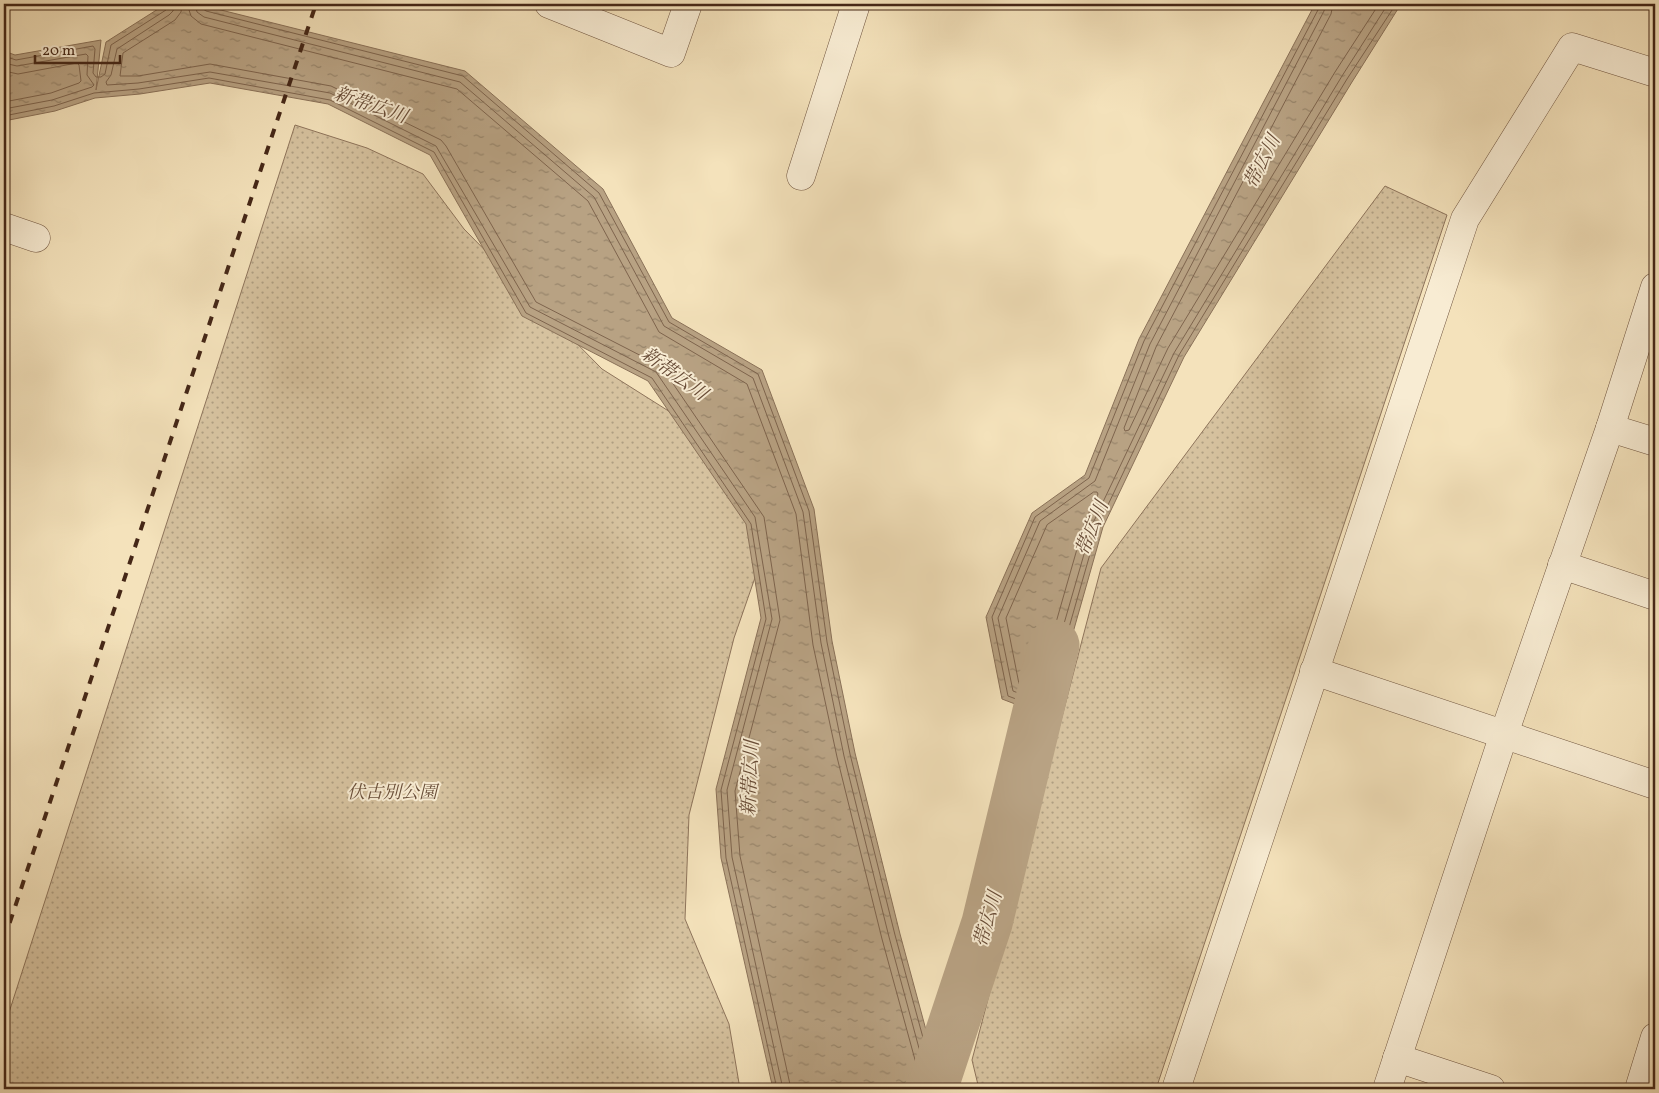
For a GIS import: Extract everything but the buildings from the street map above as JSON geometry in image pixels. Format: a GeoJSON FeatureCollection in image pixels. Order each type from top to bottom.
{"type":"FeatureCollection","features":[{"type":"Feature","properties":{"kind":"street"},"geometry":{"type":"LineString","coordinates":[[549,4],[671,53],[688,4]]}},
{"type":"Feature","properties":{"kind":"street"},"geometry":{"type":"LineString","coordinates":[[801,176],[856,4]]}},
{"type":"Feature","properties":{"kind":"street"},"geometry":{"type":"LineString","coordinates":[[1176,1089],[1464,219],[1572,47],[1655,73]]}},
{"type":"Feature","properties":{"kind":"street"},"geometry":{"type":"LineString","coordinates":[[4,227],[36,238]]}},
{"type":"Feature","properties":{"kind":"street"},"geometry":{"type":"LineString","coordinates":[[1387,1089],[1504,734],[1610,428],[1655,288]]}},
{"type":"Feature","properties":{"kind":"street"},"geometry":{"type":"LineString","coordinates":[[1610,428],[1655,442]]}},
{"type":"Feature","properties":{"kind":"street"},"geometry":{"type":"LineString","coordinates":[[1562,566],[1655,596]]}},
{"type":"Feature","properties":{"kind":"street"},"geometry":{"type":"LineString","coordinates":[[1314,672],[1655,785]]}},
{"type":"Feature","properties":{"kind":"street"},"geometry":{"type":"LineString","coordinates":[[1638,1089],[1655,1037]]}},
{"type":"Feature","properties":{"kind":"street"},"geometry":{"type":"LineString","coordinates":[[1397,1058],[1490,1089]]}},
{"type":"Feature","properties":{"kind":"green space","name":"伏古別公園"},"geometry":{"type":"Polygon","coordinates":[[[295,125],[367,148],[423,174],[464,229],[602,369],[667,410],[703,438],[743,474],[758,569],[734,638],[689,815],[685,919],[729,1024],[740,1089],[4,1089],[4,1028],[295,125]]]}},
{"type":"Feature","properties":{"kind":"green space"},"geometry":{"type":"Polygon","coordinates":[[[1385,186],[1447,215],[1156,1089],[979,1089],[972,1060],[1101,568],[1385,186]]]}},
{"type":"Feature","properties":{"kind":"water","name":"新帯広川"},"geometry":{"type":"Polygon","coordinates":[[[166,4],[197,4],[465,71],[603,189],[672,318],[762,370],[814,509],[832,641],[855,753],[900,934],[942,1089],[773,1089],[721,858],[716,789],[761,618],[746,524],[648,381],[522,316],[430,155],[328,104],[210,83],[140,94],[95,98],[55,111],[4,121],[4,51],[15,55],[101,40],[96,90],[106,42],[166,4]]]}},
{"type":"Feature","properties":{"kind":"water"},"geometry":{"type":"Polygon","coordinates":[[[1315,4],[1401,4],[1184,357],[1103,527],[1049,717],[1002,699],[986,617],[1032,513],[1085,475],[1139,339],[1315,4]]]}},
{"type":"Feature","properties":{"kind":"waterway","name":"帯広川"},"geometry":{"type":"LineString","coordinates":[[930,1089],[933,1086],[987,923],[1054,645]]}},
{"type":"Feature","properties":{"kind":"railway"},"geometry":{"type":"LineString","coordinates":[[4,940],[316,4]]}}]}
